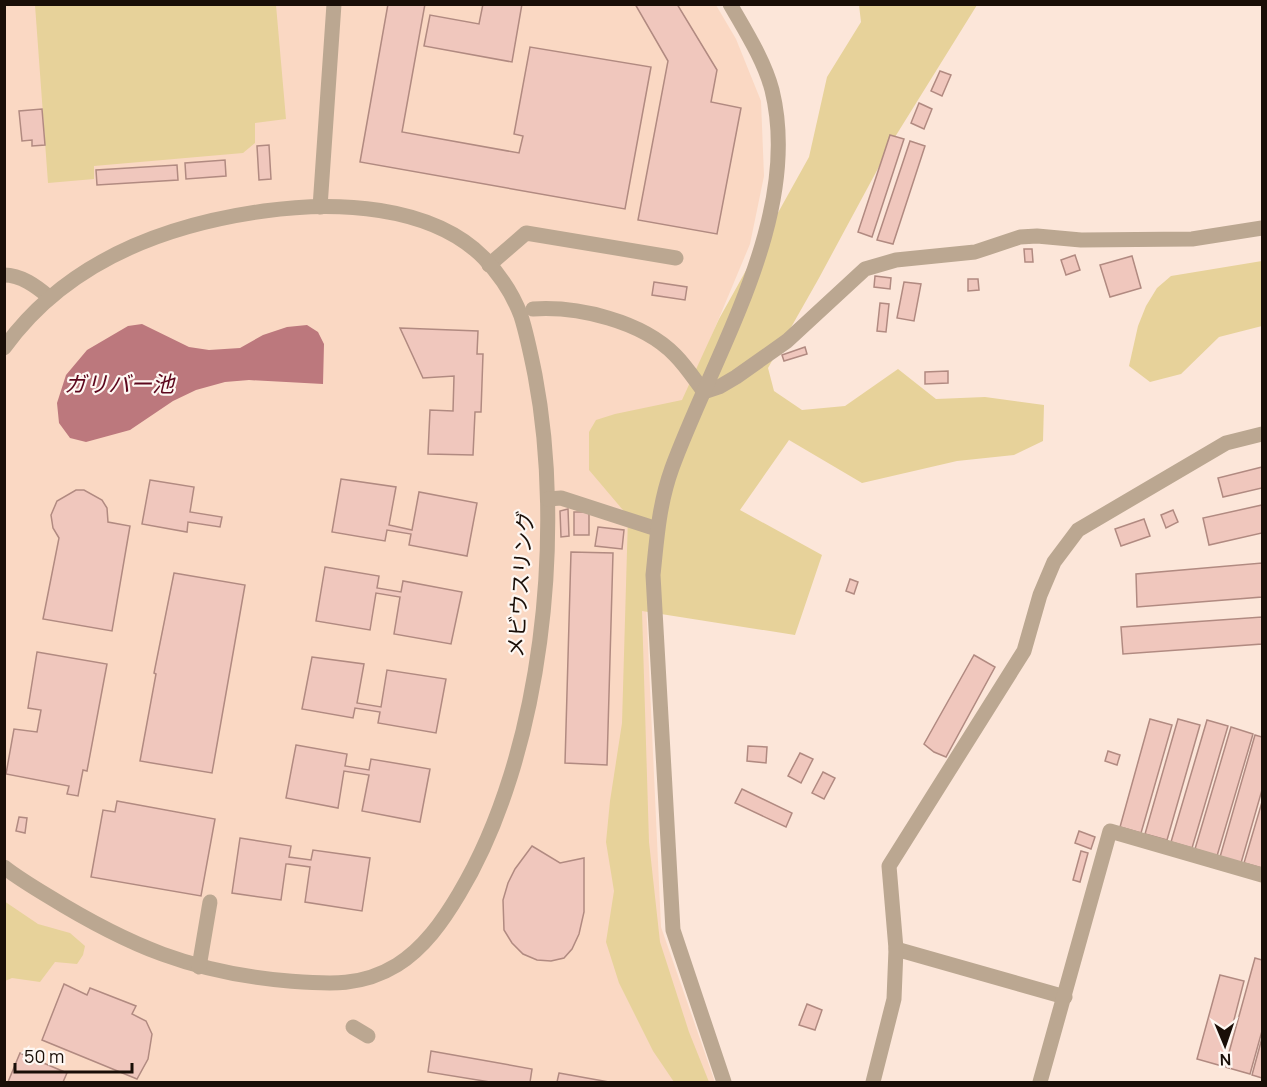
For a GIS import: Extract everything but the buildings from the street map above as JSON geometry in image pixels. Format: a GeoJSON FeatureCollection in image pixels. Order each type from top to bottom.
{"type":"FeatureCollection","features":[{"type":"Feature","properties":{"kind":"street"},"geometry":{"type":"LineString","coordinates":[[320,207],[334,4]]}},
{"type":"Feature","properties":{"kind":"street"},"geometry":{"type":"LineString","coordinates":[[724,1083],[673,930],[653,575],[658,518],[672,469],[752,274],[772,215],[777,171],[778,131],[772,90],[758,53],[730,4]]}},
{"type":"Feature","properties":{"kind":"street","name":"メビウスリング"},"geometry":{"type":"LineString","coordinates":[[4,348],[49,297],[105,260],[133,246],[194,224],[228,216],[295,207],[374,210],[411,217],[443,228],[465,242],[505,283],[520,313],[541,409],[548,499],[545,593],[534,678],[512,768],[484,848],[474,869],[442,921],[425,942],[397,965],[361,982],[328,984],[248,978],[199,967],[169,958],[119,937],[67,909],[4,867]]}},
{"type":"Feature","properties":{"kind":"street"},"geometry":{"type":"LineString","coordinates":[[704,392],[719,387],[736,377],[787,341],[865,269],[896,260],[975,252],[1020,237],[1037,236],[1081,240],[1192,239],[1263,228]]}},
{"type":"Feature","properties":{"kind":"street"},"geometry":{"type":"LineString","coordinates":[[489,265],[526,233],[676,258]]}},
{"type":"Feature","properties":{"kind":"street"},"geometry":{"type":"LineString","coordinates":[[4,275],[13,275],[37,287],[49,297]]}},
{"type":"Feature","properties":{"kind":"street"},"geometry":{"type":"LineString","coordinates":[[533,309],[552,308],[589,314],[621,322],[644,332],[675,354],[704,392]]}},
{"type":"Feature","properties":{"kind":"street"},"geometry":{"type":"LineString","coordinates":[[873,1083],[894,999],[896,949],[889,866],[1024,651],[1040,596],[1054,562],[1078,530],[1226,443],[1263,434]]}},
{"type":"Feature","properties":{"kind":"street"},"geometry":{"type":"LineString","coordinates":[[548,499],[561,498],[657,529]]}},
{"type":"Feature","properties":{"kind":"street"},"geometry":{"type":"LineString","coordinates":[[1040,1083],[1110,831],[1263,875]]}},
{"type":"Feature","properties":{"kind":"street"},"geometry":{"type":"LineString","coordinates":[[199,967],[210,902]]}},
{"type":"Feature","properties":{"kind":"street"},"geometry":{"type":"LineString","coordinates":[[896,949],[1065,997]]}},
{"type":"Feature","properties":{"kind":"street"},"geometry":{"type":"LineString","coordinates":[[353,1027],[368,1036]]}},
{"type":"Feature","properties":{"kind":"shaded area"},"geometry":{"type":"Polygon","coordinates":[[[5,5],[716,5],[736,39],[761,101],[764,176],[750,244],[676,421],[645,580],[661,927],[715,1082],[5,1082],[5,5]]]}},
{"type":"Feature","properties":{"kind":"shaded area"},"geometry":{"type":"Polygon","coordinates":[[[35,5],[276,5],[286,119],[255,123],[255,143],[243,153],[94,166],[94,179],[48,183],[35,5]]]}},
{"type":"Feature","properties":{"kind":"shaded area"},"geometry":{"type":"Polygon","coordinates":[[[859,5],[977,5],[895,137],[768,368],[774,391],[802,410],[845,406],[898,369],[936,399],[985,397],[1044,405],[1043,441],[1014,455],[957,461],[862,483],[789,440],[740,510],[822,555],[795,635],[642,611],[649,842],[660,942],[689,1032],[709,1082],[674,1082],[653,1051],[619,983],[606,942],[614,891],[606,842],[622,723],[628,516],[589,470],[589,432],[596,420],[682,400],[719,319],[809,157],[827,77],[861,22],[859,5]]]}},
{"type":"Feature","properties":{"kind":"shaded area"},"geometry":{"type":"Polygon","coordinates":[[[1262,261],[1262,326],[1219,337],[1181,374],[1150,382],[1129,366],[1138,326],[1146,306],[1157,288],[1171,276],[1262,261]]]}},
{"type":"Feature","properties":{"kind":"shaded area"},"geometry":{"type":"Polygon","coordinates":[[[4,901],[38,924],[70,933],[85,946],[83,955],[77,964],[55,962],[40,982],[12,978],[5,981],[4,901]]]}},
{"type":"Feature","properties":{"kind":"water","name":"ガリバー池"},"geometry":{"type":"Polygon","coordinates":[[[142,324],[189,347],[209,350],[240,348],[263,335],[287,327],[307,325],[318,332],[324,344],[323,384],[249,380],[225,382],[196,390],[173,401],[130,430],[86,442],[70,438],[59,423],[57,403],[66,375],[87,350],[128,326],[142,324]]]}}]}
